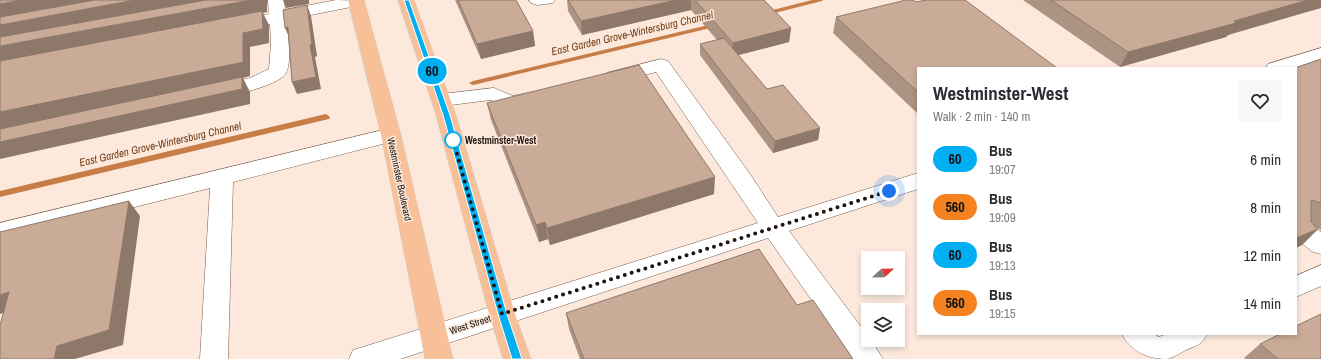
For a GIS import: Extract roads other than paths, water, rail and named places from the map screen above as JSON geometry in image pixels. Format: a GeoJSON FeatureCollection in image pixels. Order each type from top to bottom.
{"type":"FeatureCollection","features":[{"type":"Feature","properties":{"kind":"main road"},"geometry":{"type":"LineString","coordinates":[[406,0],[442,100],[502,314],[517,359]]}},
{"type":"Feature","properties":{"kind":"main road","name":"Westminster Boulevard"},"geometry":{"type":"LineString","coordinates":[[356,1],[391,135],[436,348]]}},
{"type":"Feature","properties":{"kind":"street"},"geometry":{"type":"LineString","coordinates":[[537,0],[547,0]]}},
{"type":"Feature","properties":{"kind":"street"},"geometry":{"type":"LineString","coordinates":[[219,28],[277,9],[356,1]]}},
{"type":"Feature","properties":{"kind":"street"},"geometry":{"type":"LineString","coordinates":[[198,96],[252,84],[270,77],[278,71],[280,42],[277,9]]}},
{"type":"Feature","properties":{"kind":"street"},"geometry":{"type":"LineString","coordinates":[[1278,67],[1321,53]]}},
{"type":"Feature","properties":{"kind":"street"},"geometry":{"type":"LineString","coordinates":[[594,82],[661,65],[742,180],[773,228],[869,359]]}},
{"type":"Feature","properties":{"kind":"street"},"geometry":{"type":"LineString","coordinates":[[442,100],[494,94],[511,103],[549,93]]}},
{"type":"Feature","properties":{"kind":"street"},"geometry":{"type":"LineString","coordinates":[[0,232],[391,135]]}},
{"type":"Feature","properties":{"kind":"street"},"geometry":{"type":"LineString","coordinates":[[214,359],[222,177]]}},
{"type":"Feature","properties":{"kind":"street","name":"West Street"},"geometry":{"type":"LineString","coordinates":[[364,359],[436,348],[502,314],[917,181]]}},
{"type":"Feature","properties":{"kind":"street"},"geometry":{"type":"LineString","coordinates":[[1297,228],[1321,245]]}},
{"type":"Feature","properties":{"kind":"street"},"geometry":{"type":"LineString","coordinates":[[1297,287],[1321,275]]}},
{"type":"Feature","properties":{"kind":"street"},"geometry":{"type":"LineString","coordinates":[[1136,335],[1145,343],[1159,350],[1192,335]]}},
{"type":"Feature","properties":{"kind":"waterway","name":"East Garden Grove-Wintersburg Channel"},"geometry":{"type":"LineString","coordinates":[[763,14],[820,0]]}},
{"type":"Feature","properties":{"kind":"waterway","name":"East Garden Grove-Wintersburg Channel"},"geometry":{"type":"LineString","coordinates":[[473,83],[717,25]]}},
{"type":"Feature","properties":{"kind":"waterway","name":"East Garden Grove-Wintersburg Channel"},"geometry":{"type":"LineString","coordinates":[[0,194],[326,117]]}},
{"type":"Feature","properties":{"kind":"place","name":"Westminster-West"},"geometry":{"type":"Point","coordinates":[453,140]}}]}
